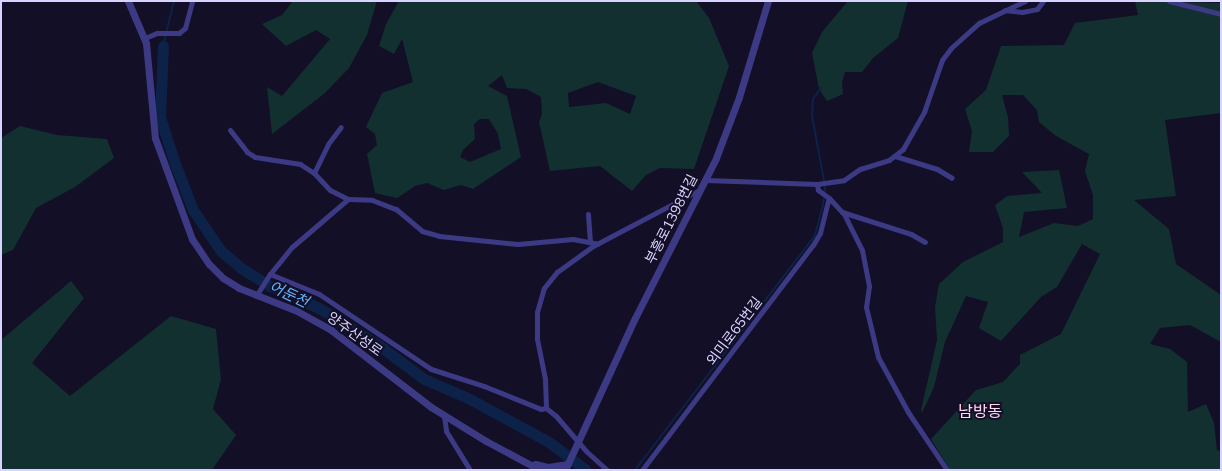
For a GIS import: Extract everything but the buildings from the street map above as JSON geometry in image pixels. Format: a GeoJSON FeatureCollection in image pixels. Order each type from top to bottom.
{"type":"FeatureCollection","features":[{"type":"Feature","properties":{"kind":"street","name":"양주산성로"},"geometry":{"type":"LineString","coordinates":[[128,1],[145,38],[155,138],[192,239],[200,253],[223,278],[296,311],[331,330],[444,416],[525,461]]}},
{"type":"Feature","properties":{"kind":"street"},"geometry":{"type":"LineString","coordinates":[[145,38],[156,33],[179,33],[185,28],[192,1]]}},
{"type":"Feature","properties":{"kind":"street","name":"부흥로1398번길"},"geometry":{"type":"LineString","coordinates":[[566,467],[579,444],[635,318],[706,180],[739,98],[768,1]]}},
{"type":"Feature","properties":{"kind":"street"},"geometry":{"type":"LineString","coordinates":[[706,180],[822,183],[844,180],[860,169],[889,160],[903,148],[924,112],[942,60],[952,48],[979,23],[1025,1]]}},
{"type":"Feature","properties":{"kind":"street"},"geometry":{"type":"LineString","coordinates":[[1005,10],[1022,12],[1037,9],[1043,1]]}},
{"type":"Feature","properties":{"kind":"street"},"geometry":{"type":"LineString","coordinates":[[1169,1],[1221,14]]}},
{"type":"Feature","properties":{"kind":"street"},"geometry":{"type":"LineString","coordinates":[[314,173],[328,144],[341,126]]}},
{"type":"Feature","properties":{"kind":"street"},"geometry":{"type":"LineString","coordinates":[[230,130],[247,152],[255,157],[293,161],[314,173],[330,190],[348,198],[372,200],[396,209],[422,231],[439,236],[518,244],[563,239],[594,244]]}},
{"type":"Feature","properties":{"kind":"street"},"geometry":{"type":"LineString","coordinates":[[895,156],[937,169],[952,178]]}},
{"type":"Feature","properties":{"kind":"street"},"geometry":{"type":"LineString","coordinates":[[822,183],[825,195],[842,212],[863,256],[869,286],[866,307],[878,357],[908,412],[947,470]]}},
{"type":"Feature","properties":{"kind":"street"},"geometry":{"type":"LineString","coordinates":[[607,470],[586,452],[546,408],[545,378],[537,339],[537,312],[544,288],[557,272],[594,244],[701,189]]}},
{"type":"Feature","properties":{"kind":"street","name":"외미로65번길"},"geometry":{"type":"LineString","coordinates":[[642,470],[813,245],[820,233],[825,195]]}},
{"type":"Feature","properties":{"kind":"street"},"geometry":{"type":"LineString","coordinates":[[258,293],[270,274],[308,231],[348,198]]}},
{"type":"Feature","properties":{"kind":"street"},"geometry":{"type":"LineString","coordinates":[[842,212],[911,234],[926,242]]}},
{"type":"Feature","properties":{"kind":"street"},"geometry":{"type":"LineString","coordinates":[[588,214],[594,244]]}},
{"type":"Feature","properties":{"kind":"street"},"geometry":{"type":"LineString","coordinates":[[270,274],[319,294],[431,369],[484,386],[540,409],[546,408]]}},
{"type":"Feature","properties":{"kind":"street"},"geometry":{"type":"LineString","coordinates":[[444,416],[446,431],[470,470]]}},
{"type":"Feature","properties":{"kind":"street"},"geometry":{"type":"LineString","coordinates":[[525,461],[548,467],[566,467]]}},
{"type":"Feature","properties":{"kind":"street"},"geometry":{"type":"LineString","coordinates":[[525,461],[539,470]]}},
{"type":"Feature","properties":{"kind":"green space"},"geometry":{"type":"Polygon","coordinates":[[[293,1],[377,1],[367,35],[349,68],[325,93],[272,134],[267,87],[282,96],[330,39],[316,30],[286,46],[262,24],[282,15],[293,1]]]}},
{"type":"Feature","properties":{"kind":"green space"},"geometry":{"type":"Polygon","coordinates":[[[399,1],[696,1],[709,18],[729,66],[694,169],[660,168],[646,175],[632,191],[600,166],[550,171],[539,122],[542,114],[541,97],[526,89],[507,88],[502,75],[488,86],[507,96],[521,157],[473,189],[461,185],[444,190],[427,183],[415,186],[397,198],[375,193],[367,154],[377,145],[375,134],[366,127],[382,93],[413,82],[402,39],[394,54],[379,46],[386,24],[399,1]],[[598,82],[568,93],[569,107],[606,103],[630,114],[636,96],[598,82]],[[480,119],[474,124],[475,139],[463,150],[460,157],[470,162],[501,149],[498,134],[489,119],[480,119]]]}},
{"type":"Feature","properties":{"kind":"green space"},"geometry":{"type":"Polygon","coordinates":[[[848,1],[908,1],[898,38],[873,58],[862,72],[845,72],[842,82],[843,94],[827,101],[819,89],[812,53],[822,32],[848,1]]]}},
{"type":"Feature","properties":{"kind":"green space"},"geometry":{"type":"Polygon","coordinates":[[[1135,1],[1221,3],[1221,113],[1165,120],[1176,196],[1134,200],[1169,229],[1176,264],[1221,295],[1221,342],[1190,325],[1160,328],[1150,344],[1170,349],[1187,362],[1188,412],[1206,404],[1214,423],[1217,450],[1221,451],[1221,470],[950,470],[931,439],[976,390],[1003,382],[1020,364],[1020,355],[1061,334],[1100,254],[1082,244],[1057,287],[1041,297],[1001,341],[979,328],[988,302],[966,296],[945,342],[934,387],[922,413],[921,410],[937,340],[935,307],[939,284],[963,262],[1003,242],[1003,228],[995,205],[1007,196],[1042,193],[1022,172],[1059,170],[1067,208],[1024,212],[1019,237],[1054,223],[1078,226],[1093,219],[1093,195],[1085,171],[1089,154],[1056,136],[1039,122],[1037,110],[1023,95],[1002,95],[1008,117],[1009,136],[993,152],[969,152],[972,131],[965,109],[986,90],[1001,46],[1064,45],[1075,23],[1138,15],[1135,1]]]}},
{"type":"Feature","properties":{"kind":"green space"},"geometry":{"type":"Polygon","coordinates":[[[20,126],[57,135],[107,139],[114,158],[75,187],[36,208],[13,250],[1,255],[1,138],[20,126]]]}},
{"type":"Feature","properties":{"kind":"green space"},"geometry":{"type":"Polygon","coordinates":[[[71,281],[84,298],[32,363],[70,396],[171,316],[216,329],[221,379],[213,409],[236,435],[212,470],[1,470],[1,340],[71,281]]]}},
{"type":"Feature","properties":{"kind":"waterway","name":"어둔천"},"geometry":{"type":"LineString","coordinates":[[163,46],[174,1]]}},
{"type":"Feature","properties":{"kind":"waterway","name":"어둔천"},"geometry":{"type":"LineString","coordinates":[[163,46],[160,117],[174,161],[193,210],[221,251],[241,268],[270,286],[319,308],[380,346],[424,379],[468,398],[549,442],[586,470]]}},
{"type":"Feature","properties":{"kind":"waterway"},"geometry":{"type":"LineString","coordinates":[[635,470],[815,235],[823,206],[825,186],[812,116],[813,99],[821,88]]}},
{"type":"Feature","properties":{"kind":"district","name":"남방동"},"geometry":{"type":"Point","coordinates":[980,411]}}]}
